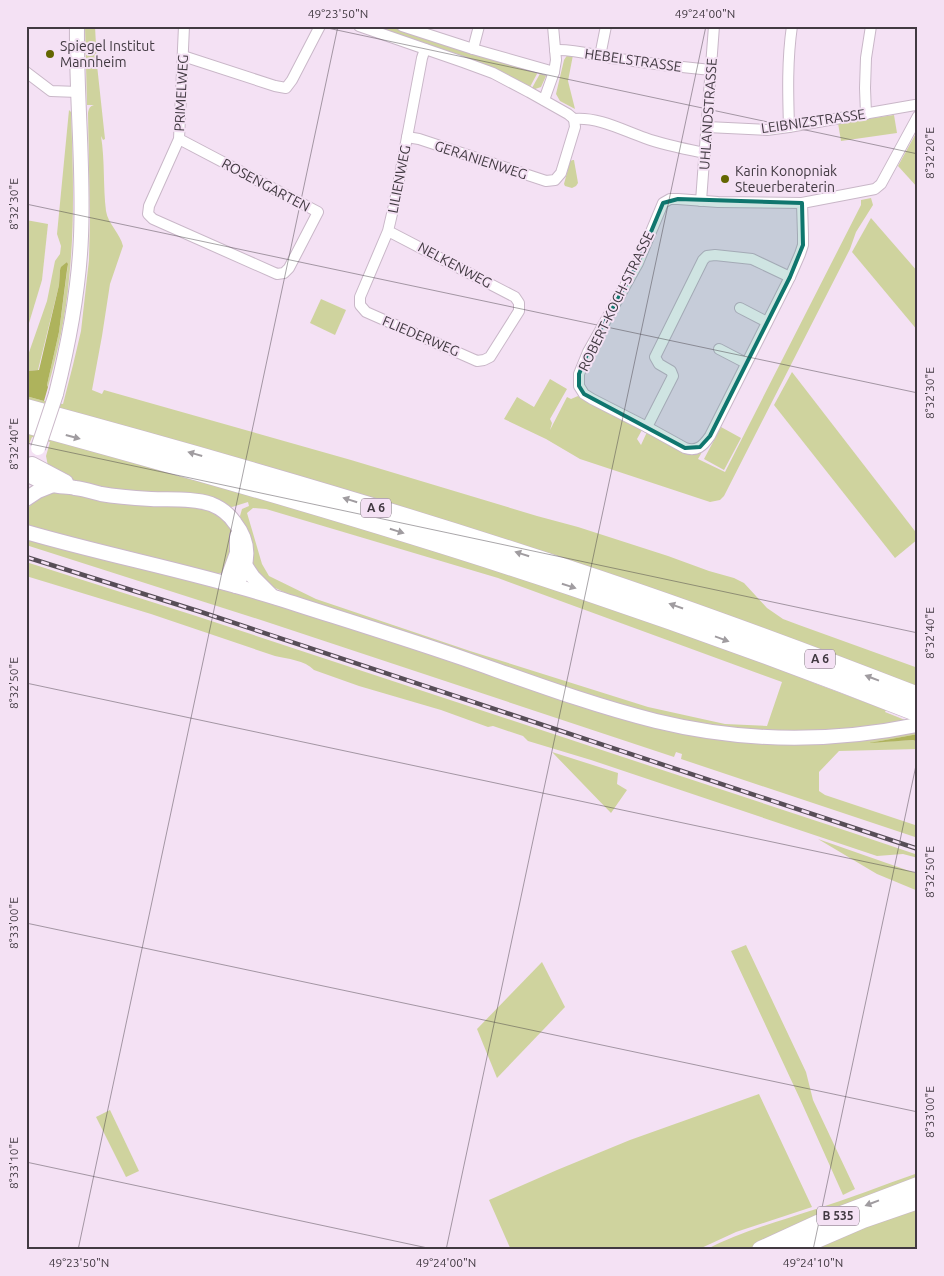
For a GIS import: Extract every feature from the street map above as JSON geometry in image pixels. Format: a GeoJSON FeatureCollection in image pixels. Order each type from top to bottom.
{"type":"FeatureCollection","features":[{"type":"Feature","properties":{"kind":"highway","name":"A 6"},"geometry":{"type":"LineString","coordinates":[[26,408],[278,478],[494,545],[754,634],[918,696]]}},
{"type":"Feature","properties":{"kind":"highway","name":"A 6"},"geometry":{"type":"LineString","coordinates":[[26,424],[226,480],[477,555],[670,620],[918,713]]}},
{"type":"Feature","properties":{"kind":"highway","name":"B 535"},"geometry":{"type":"LineString","coordinates":[[760,1250],[826,1220],[918,1186]]}},
{"type":"Feature","properties":{"kind":"highway","name":"B 535"},"geometry":{"type":"LineString","coordinates":[[791,1250],[863,1220],[918,1200]]}},
{"type":"Feature","properties":{"kind":"main road"},"geometry":{"type":"LineString","coordinates":[[29,473],[56,394],[66,354],[73,317],[79,266],[81,172],[77,26]]}},
{"type":"Feature","properties":{"kind":"main road"},"geometry":{"type":"LineString","coordinates":[[29,473],[39,480],[53,485],[114,496],[202,502],[223,510],[241,530],[247,553],[241,578],[231,585]]}},
{"type":"Feature","properties":{"kind":"main road"},"geometry":{"type":"LineString","coordinates":[[29,473],[75,488]]}},
{"type":"Feature","properties":{"kind":"main road"},"geometry":{"type":"LineString","coordinates":[[26,499],[38,491],[53,485]]}},
{"type":"Feature","properties":{"kind":"main road"},"geometry":{"type":"LineString","coordinates":[[231,585],[238,539],[235,523]]}},
{"type":"Feature","properties":{"kind":"main road"},"geometry":{"type":"LineString","coordinates":[[26,532],[273,597],[435,649],[614,710],[672,725],[741,736],[783,738],[877,733],[917,725]]}},
{"type":"Feature","properties":{"kind":"main road"},"geometry":{"type":"LineString","coordinates":[[245,565],[273,597]]}},
{"type":"Feature","properties":{"kind":"street","name":"PRIMELWEG"},"geometry":{"type":"LineString","coordinates":[[148,214],[149,206],[179,139],[184,26]]}},
{"type":"Feature","properties":{"kind":"street"},"geometry":{"type":"LineString","coordinates":[[183,56],[286,88],[320,26]]}},
{"type":"Feature","properties":{"kind":"street"},"geometry":{"type":"LineString","coordinates":[[359,26],[375,29],[493,74],[544,100],[574,119],[582,118],[596,121],[655,141],[705,153]]}},
{"type":"Feature","properties":{"kind":"street"},"geometry":{"type":"LineString","coordinates":[[402,26],[554,72]]}},
{"type":"Feature","properties":{"kind":"street"},"geometry":{"type":"LineString","coordinates":[[473,49],[479,26]]}},
{"type":"Feature","properties":{"kind":"street"},"geometry":{"type":"LineString","coordinates":[[544,100],[554,72],[556,60],[553,26]]}},
{"type":"Feature","properties":{"kind":"street"},"geometry":{"type":"LineString","coordinates":[[600,56],[606,26]]}},
{"type":"Feature","properties":{"kind":"street","name":"UHLANDSTRASSE"},"geometry":{"type":"LineString","coordinates":[[702,201],[714,26]]}},
{"type":"Feature","properties":{"kind":"street"},"geometry":{"type":"LineString","coordinates":[[789,127],[788,74],[792,26]]}},
{"type":"Feature","properties":{"kind":"street"},"geometry":{"type":"LineString","coordinates":[[866,114],[864,88],[871,26]]}},
{"type":"Feature","properties":{"kind":"street","name":"LILIENWEG"},"geometry":{"type":"LineString","coordinates":[[360,306],[360,297],[388,231],[425,49]]}},
{"type":"Feature","properties":{"kind":"street","name":"HEBELSTRASSE"},"geometry":{"type":"LineString","coordinates":[[555,50],[568,50],[659,65],[711,70]]}},
{"type":"Feature","properties":{"kind":"street"},"geometry":{"type":"LineString","coordinates":[[26,72],[51,91],[78,92]]}},
{"type":"Feature","properties":{"kind":"street","name":"LEIBNIZSTRASSE"},"geometry":{"type":"LineString","coordinates":[[707,127],[767,130],[918,106]]}},
{"type":"Feature","properties":{"kind":"street"},"geometry":{"type":"LineString","coordinates":[[702,201],[802,203],[875,189],[881,184],[918,116]]}},
{"type":"Feature","properties":{"kind":"street","name":"GERANIENWEG"},"geometry":{"type":"LineString","coordinates":[[407,137],[419,139],[546,182],[555,180],[561,173],[575,127],[574,119]]}},
{"type":"Feature","properties":{"kind":"street","name":"ROSENGARTEN"},"geometry":{"type":"LineString","coordinates":[[148,214],[153,219],[277,274],[284,273],[289,268],[318,212],[179,139]]}},
{"type":"Feature","properties":{"kind":"street","name":"ROBERT-KOCH-STRASSE"},"geometry":{"type":"LineString","coordinates":[[647,427],[584,394],[579,386],[579,374],[588,352],[638,263],[663,203],[670,199],[702,201]]}},
{"type":"Feature","properties":{"kind":"street"},"geometry":{"type":"LineString","coordinates":[[790,277],[752,259],[715,255],[707,256],[703,260],[655,357],[659,364],[671,371],[672,376],[647,427],[690,450],[700,448],[710,436],[790,277],[800,254],[803,235],[802,203]]}},
{"type":"Feature","properties":{"kind":"street","name":"NELKENWEG"},"geometry":{"type":"LineString","coordinates":[[388,231],[515,297],[519,303],[519,311],[490,358],[484,360]]}},
{"type":"Feature","properties":{"kind":"street","name":"FLIEDERWEG"},"geometry":{"type":"LineString","coordinates":[[360,306],[366,312],[476,360],[484,360]]}},
{"type":"Feature","properties":{"kind":"street"},"geometry":{"type":"LineString","coordinates":[[740,308],[767,322]]}},
{"type":"Feature","properties":{"kind":"street"},"geometry":{"type":"LineString","coordinates":[[719,349],[746,363]]}},
{"type":"Feature","properties":{"kind":"highlighted area"},"geometry":{"type":"Polygon","coordinates":[[[678,199],[802,203],[803,245],[790,277],[710,436],[700,447],[685,448],[584,394],[579,386],[579,374],[588,352],[638,263],[663,203],[678,199]]]}},
{"type":"Feature","properties":{"kind":"green space"},"geometry":{"type":"Polygon","coordinates":[[[85,26],[95,26],[105,139],[103,140],[101,136],[106,211],[123,246],[110,284],[92,390],[102,394],[104,390],[351,460],[578,527],[734,578],[744,583],[767,608],[783,619],[918,668],[918,688],[136,430],[26,399],[26,396],[63,404],[81,331],[89,260],[88,113],[94,105],[87,105],[85,26]]]}},
{"type":"Feature","properties":{"kind":"green space"},"geometry":{"type":"Polygon","coordinates":[[[387,26],[539,70],[530,87],[386,31],[387,26]]]}},
{"type":"Feature","properties":{"kind":"green space"},"geometry":{"type":"Polygon","coordinates":[[[568,54],[573,55],[568,81],[575,109],[560,101],[556,94],[564,60],[568,54]]]}},
{"type":"Feature","properties":{"kind":"green space"},"geometry":{"type":"Polygon","coordinates":[[[542,70],[546,76],[541,87],[532,88],[542,70]]]}},
{"type":"Feature","properties":{"kind":"green space"},"geometry":{"type":"Polygon","coordinates":[[[69,110],[71,112],[73,174],[71,258],[64,320],[48,387],[59,332],[67,262],[60,270],[59,285],[38,370],[26,371],[26,361],[47,301],[55,261],[60,254],[61,246],[57,234],[69,110]]]}},
{"type":"Feature","properties":{"kind":"green space"},"geometry":{"type":"Polygon","coordinates":[[[894,115],[897,133],[841,141],[838,123],[894,115]]]}},
{"type":"Feature","properties":{"kind":"green space"},"geometry":{"type":"Polygon","coordinates":[[[918,134],[918,188],[898,166],[915,135],[918,134]]]}},
{"type":"Feature","properties":{"kind":"green space"},"geometry":{"type":"Polygon","coordinates":[[[574,160],[578,183],[572,188],[564,184],[570,161],[574,160]]]}},
{"type":"Feature","properties":{"kind":"green space"},"geometry":{"type":"Polygon","coordinates":[[[871,198],[873,205],[856,232],[850,249],[724,496],[720,500],[710,502],[580,459],[546,439],[504,419],[517,397],[534,407],[550,379],[567,389],[550,419],[552,423],[550,430],[567,397],[571,399],[578,396],[642,430],[637,439],[641,445],[647,432],[693,454],[702,452],[698,459],[725,472],[861,205],[861,200],[871,198]]]}},
{"type":"Feature","properties":{"kind":"green space"},"geometry":{"type":"Polygon","coordinates":[[[871,218],[918,272],[918,331],[852,252],[871,218]]]}},
{"type":"Feature","properties":{"kind":"green space"},"geometry":{"type":"Polygon","coordinates":[[[26,220],[48,224],[42,280],[26,333],[26,220]]]}},
{"type":"Feature","properties":{"kind":"green space"},"geometry":{"type":"Polygon","coordinates":[[[67,262],[59,332],[44,401],[26,396],[26,371],[39,370],[59,285],[60,270],[67,262]]]}},
{"type":"Feature","properties":{"kind":"green space"},"geometry":{"type":"Polygon","coordinates":[[[321,299],[346,310],[335,335],[310,323],[321,299]]]}},
{"type":"Feature","properties":{"kind":"green space"},"geometry":{"type":"Polygon","coordinates":[[[792,372],[918,535],[918,539],[895,558],[774,405],[792,372]]]}},
{"type":"Feature","properties":{"kind":"green space"},"geometry":{"type":"Polygon","coordinates":[[[721,427],[741,438],[724,470],[704,459],[721,427]]]}},
{"type":"Feature","properties":{"kind":"green space"},"geometry":{"type":"Polygon","coordinates":[[[26,432],[363,528],[514,576],[676,632],[796,675],[886,710],[885,712],[910,722],[900,725],[772,735],[658,718],[303,601],[271,586],[252,568],[240,516],[242,509],[249,506],[248,502],[232,507],[81,484],[63,477],[48,466],[46,456],[50,442],[32,437],[26,452],[26,432]],[[253,508],[247,513],[262,564],[269,576],[316,599],[470,651],[648,707],[725,724],[767,726],[782,682],[498,578],[266,509],[253,508]]]}},
{"type":"Feature","properties":{"kind":"green space"},"geometry":{"type":"Polygon","coordinates":[[[48,491],[176,504],[210,510],[226,521],[230,527],[232,551],[222,573],[216,574],[100,547],[26,526],[26,509],[48,491]]]}},
{"type":"Feature","properties":{"kind":"green space"},"geometry":{"type":"Polygon","coordinates":[[[26,536],[250,596],[691,733],[918,729],[918,734],[875,742],[913,740],[918,742],[918,749],[839,751],[819,772],[819,791],[825,795],[918,826],[918,838],[681,759],[682,754],[676,752],[674,757],[267,622],[26,545],[26,536]]]}},
{"type":"Feature","properties":{"kind":"green space"},"geometry":{"type":"Polygon","coordinates":[[[26,562],[196,616],[850,832],[918,855],[918,858],[903,854],[877,856],[591,760],[528,741],[523,736],[493,726],[488,727],[441,710],[359,686],[314,670],[301,662],[275,656],[151,614],[26,576],[26,562]]]}},
{"type":"Feature","properties":{"kind":"green space"},"geometry":{"type":"Polygon","coordinates":[[[918,734],[918,742],[913,740],[869,743],[918,734]]]}},
{"type":"Feature","properties":{"kind":"green space"},"geometry":{"type":"Polygon","coordinates":[[[552,752],[618,773],[617,784],[627,790],[611,813],[552,752]]]}},
{"type":"Feature","properties":{"kind":"green space"},"geometry":{"type":"Polygon","coordinates":[[[818,839],[918,874],[918,891],[877,874],[818,839]]]}},
{"type":"Feature","properties":{"kind":"green space"},"geometry":{"type":"Polygon","coordinates":[[[746,945],[806,1072],[813,1100],[855,1189],[843,1195],[731,951],[746,945]]]}},
{"type":"Feature","properties":{"kind":"green space"},"geometry":{"type":"Polygon","coordinates":[[[542,962],[565,1007],[497,1078],[477,1029],[542,962]]]}},
{"type":"Feature","properties":{"kind":"green space"},"geometry":{"type":"Polygon","coordinates":[[[759,1094],[812,1207],[736,1232],[697,1250],[511,1250],[489,1200],[630,1140],[759,1094]]]}},
{"type":"Feature","properties":{"kind":"green space"},"geometry":{"type":"Polygon","coordinates":[[[110,1110],[139,1171],[126,1177],[96,1117],[110,1110]]]}},
{"type":"Feature","properties":{"kind":"green space"},"geometry":{"type":"Polygon","coordinates":[[[918,1173],[918,1181],[805,1224],[750,1250],[705,1250],[745,1233],[918,1173]]]}},
{"type":"Feature","properties":{"kind":"green space"},"geometry":{"type":"Polygon","coordinates":[[[918,1205],[918,1250],[803,1250],[918,1205]]]}},
{"type":"Feature","properties":{"kind":"railway"},"geometry":{"type":"LineString","coordinates":[[26,557],[198,611],[918,849]]}},
{"type":"Feature","properties":{"kind":"place","name":"Spiegel Institut Mannheim"},"geometry":{"type":"Point","coordinates":[50,54]}},
{"type":"Feature","properties":{"kind":"place","name":"Karin Konopniak Steuerberaterin"},"geometry":{"type":"Point","coordinates":[725,179]}}]}
